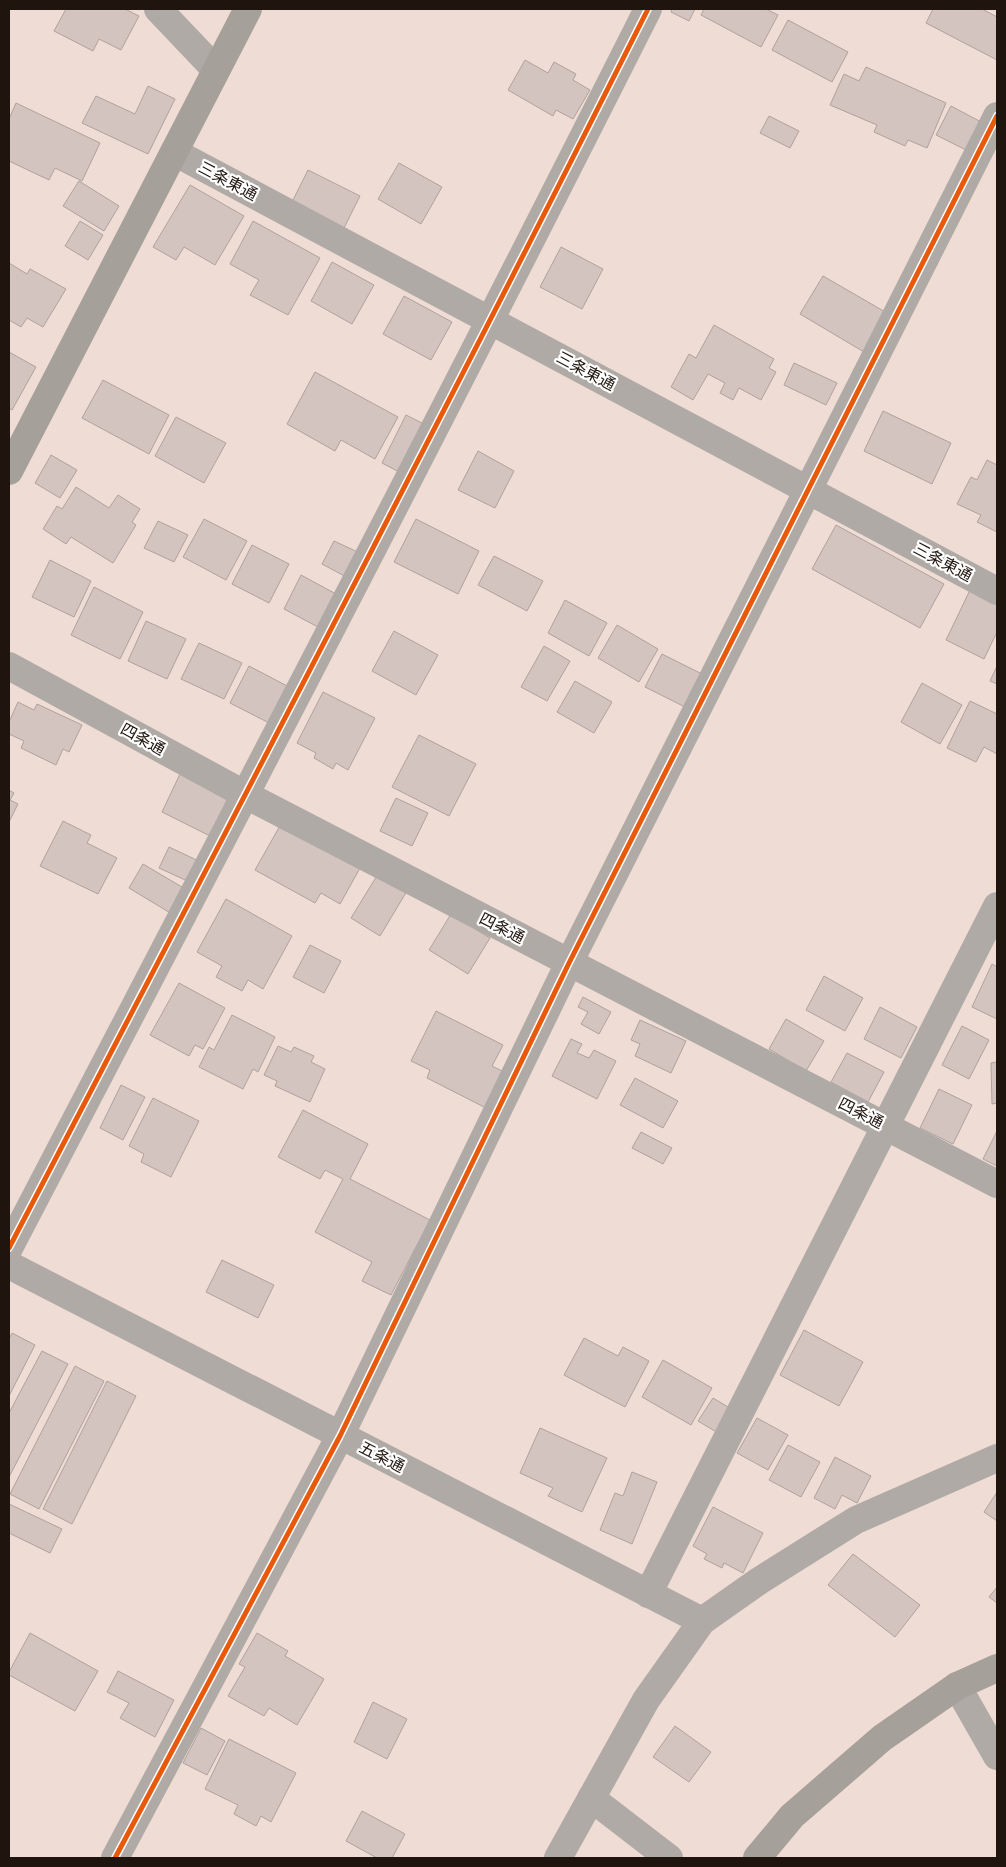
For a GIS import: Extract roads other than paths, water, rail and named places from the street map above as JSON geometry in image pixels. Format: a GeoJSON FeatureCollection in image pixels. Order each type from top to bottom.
{"type":"FeatureCollection","features":[{"type":"Feature","properties":{"kind":"street"},"geometry":{"type":"LineString","coordinates":[[158,9],[216,70]]}},
{"type":"Feature","properties":{"kind":"street"},"geometry":{"type":"LineString","coordinates":[[9,470],[248,9]]}},
{"type":"Feature","properties":{"kind":"street"},"geometry":{"type":"LineString","coordinates":[[9,1248],[491,321],[648,9]]}},
{"type":"Feature","properties":{"kind":"street"},"geometry":{"type":"LineString","coordinates":[[115,1858],[340,1436],[569,962],[997,116]]}},
{"type":"Feature","properties":{"kind":"street","name":"三条東通"},"geometry":{"type":"LineString","coordinates":[[174,152],[997,590]]}},
{"type":"Feature","properties":{"kind":"street","name":"四条通"},"geometry":{"type":"LineString","coordinates":[[9,666],[246,795],[997,1184]]}},
{"type":"Feature","properties":{"kind":"street"},"geometry":{"type":"LineString","coordinates":[[648,1594],[997,906]]}},
{"type":"Feature","properties":{"kind":"street","name":"五条通"},"geometry":{"type":"LineString","coordinates":[[9,1265],[702,1621]]}},
{"type":"Feature","properties":{"kind":"street"},"geometry":{"type":"LineString","coordinates":[[558,1858],[646,1700],[702,1621],[759,1581],[856,1520],[997,1458]]}},
{"type":"Feature","properties":{"kind":"street"},"geometry":{"type":"LineString","coordinates":[[757,1858],[799,1809],[882,1738],[956,1686],[997,1668]]}},
{"type":"Feature","properties":{"kind":"street"},"geometry":{"type":"LineString","coordinates":[[956,1686],[997,1756]]}},
{"type":"Feature","properties":{"kind":"street"},"geometry":{"type":"LineString","coordinates":[[591,1798],[669,1858]]}}]}
